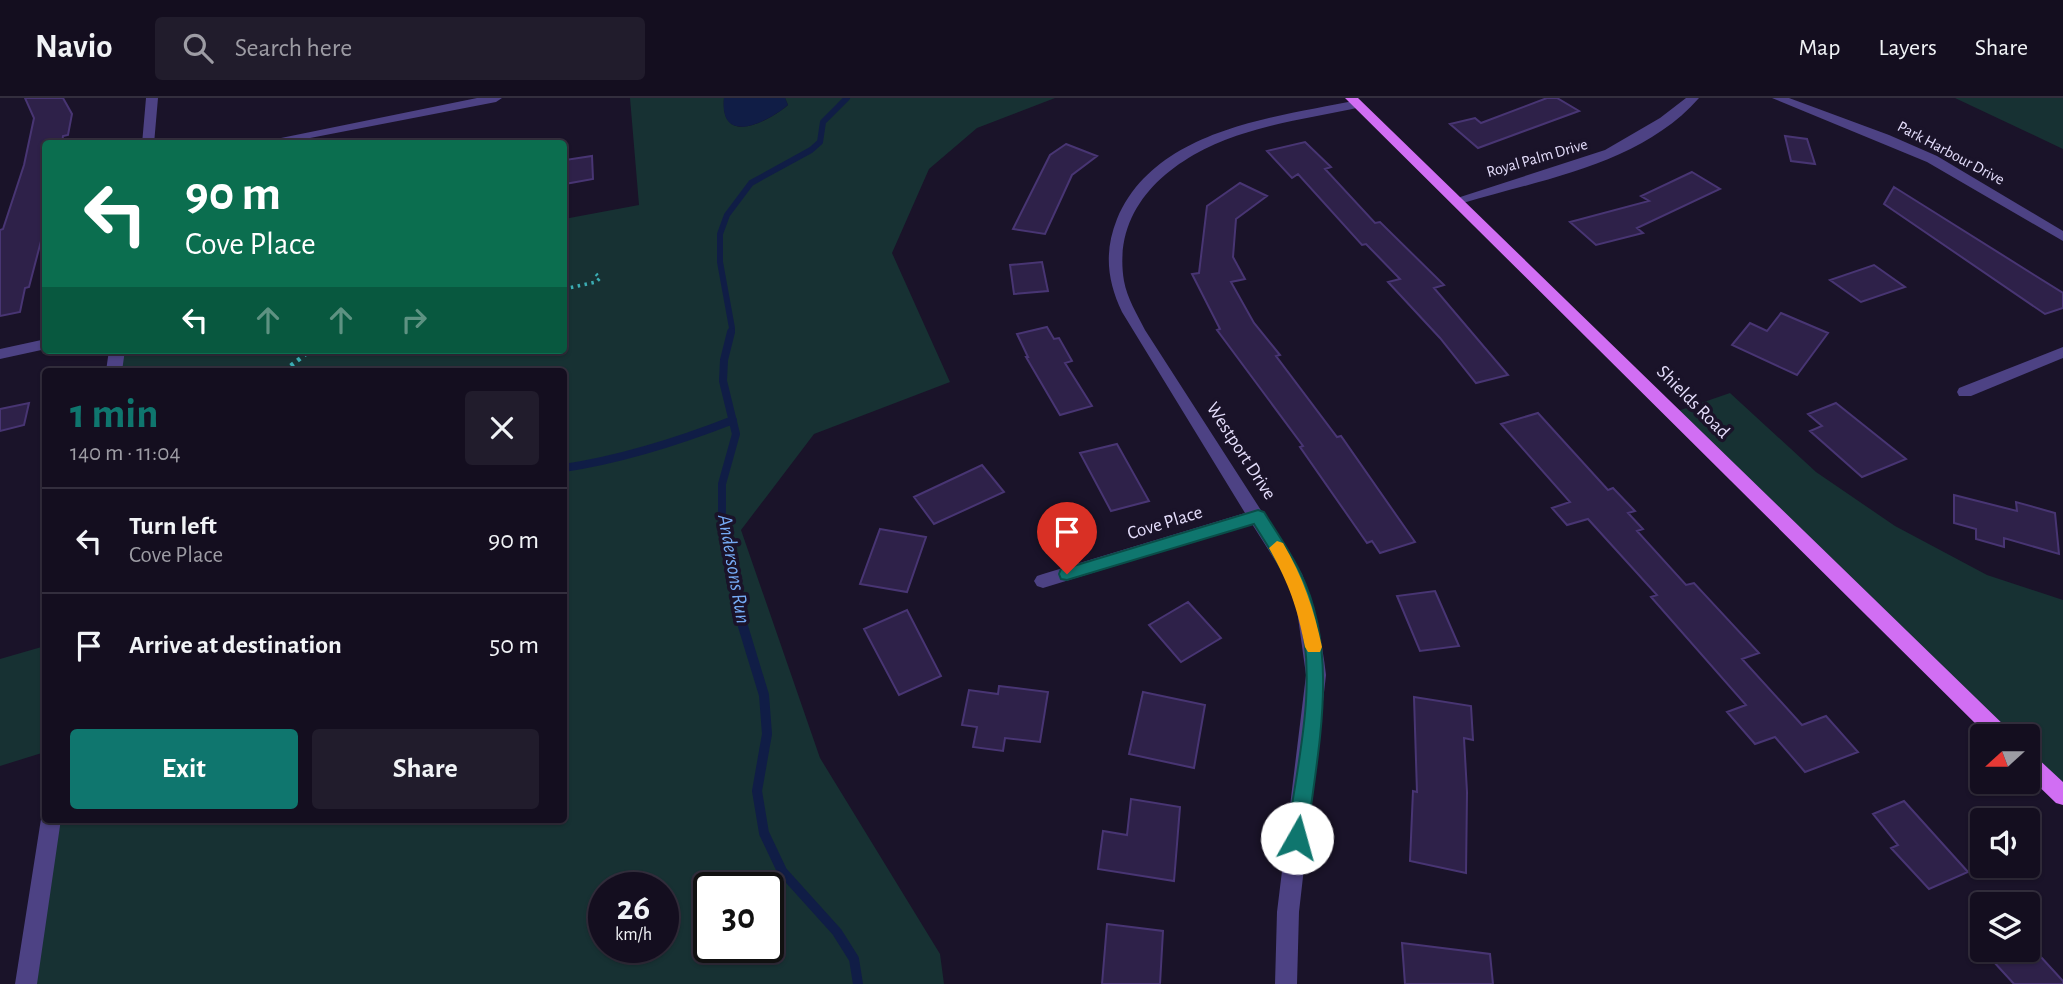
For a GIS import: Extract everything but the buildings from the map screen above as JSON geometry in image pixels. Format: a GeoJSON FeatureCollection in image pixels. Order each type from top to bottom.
{"type":"FeatureCollection","features":[{"type":"Feature","properties":{"kind":"main road","name":"Shields Road"},"geometry":{"type":"LineString","coordinates":[[1354,101],[1990,724]]}},
{"type":"Feature","properties":{"kind":"main road"},"geometry":{"type":"LineString","coordinates":[[2040,774],[2063,796]]}},
{"type":"Feature","properties":{"kind":"street"},"geometry":{"type":"LineString","coordinates":[[148,140],[152,98]]}},
{"type":"Feature","properties":{"kind":"street"},"geometry":{"type":"LineString","coordinates":[[278,140],[496,98]]}},
{"type":"Feature","properties":{"kind":"street","name":"Royal Palm Drive"},"geometry":{"type":"LineString","coordinates":[[1458,200],[1594,161],[1646,135],[1693,98]]}},
{"type":"Feature","properties":{"kind":"street","name":"Park Harbour Drive"},"geometry":{"type":"LineString","coordinates":[[1778,98],[1885,138],[1932,159],[2063,237]]}},
{"type":"Feature","properties":{"kind":"street","name":"Westport Drive"},"geometry":{"type":"LineString","coordinates":[[1286,984],[1288,912],[1316,674],[1306,610],[1293,574],[1138,330],[1125,304],[1115,261],[1117,236],[1123,216],[1135,197],[1153,177],[1187,152],[1223,135],[1354,101]]}},
{"type":"Feature","properties":{"kind":"street"},"geometry":{"type":"LineString","coordinates":[[0,354],[42,345]]}},
{"type":"Feature","properties":{"kind":"street"},"geometry":{"type":"LineString","coordinates":[[1965,392],[2063,352]]}},
{"type":"Feature","properties":{"kind":"street","name":"Cove Place"},"geometry":{"type":"LineString","coordinates":[[1043,581],[1258,516]]}},
{"type":"Feature","properties":{"kind":"street"},"geometry":{"type":"LineString","coordinates":[[26,984],[50,823]]}},
{"type":"Feature","properties":{"kind":"path"},"geometry":{"type":"LineString","coordinates":[[567,288],[596,282],[600,278],[596,274]]}},
{"type":"Feature","properties":{"kind":"path"},"geometry":{"type":"LineString","coordinates":[[288,368],[306,354]]}},
{"type":"Feature","properties":{"kind":"green space"},"geometry":{"type":"Polygon","coordinates":[[[630,98],[724,98],[725,113],[730,122],[737,126],[747,126],[779,112],[788,105],[785,98],[1055,98],[977,128],[929,169],[892,253],[950,382],[814,434],[741,530],[820,758],[940,954],[944,984],[26,984],[50,823],[567,823],[567,368],[114,368],[116,354],[567,354],[567,218],[639,205],[630,98]]]}},
{"type":"Feature","properties":{"kind":"green space"},"geometry":{"type":"Polygon","coordinates":[[[1955,98],[2063,98],[2063,149],[1955,98]]]}},
{"type":"Feature","properties":{"kind":"green space"},"geometry":{"type":"Polygon","coordinates":[[[1730,393],[1816,472],[1895,526],[1987,575],[2063,600],[2063,796],[2040,774],[2040,724],[1990,724],[1672,413],[1730,393]]]}},
{"type":"Feature","properties":{"kind":"green space"},"geometry":{"type":"Polygon","coordinates":[[[42,647],[42,753],[0,766],[0,659],[42,647]]]}},
{"type":"Feature","properties":{"kind":"water"},"geometry":{"type":"Polygon","coordinates":[[[724,98],[785,98],[788,105],[758,123],[737,126],[729,122],[724,113],[724,98]]]}},
{"type":"Feature","properties":{"kind":"waterway","name":"Andersons Run"},"geometry":{"type":"LineString","coordinates":[[731,334],[720,262],[720,234],[727,215],[751,183],[811,150],[820,142],[823,122],[847,98]]}},
{"type":"Feature","properties":{"kind":"waterway","name":"Andersons Run"},"geometry":{"type":"LineString","coordinates":[[731,332],[724,360],[723,381],[733,420]]}},
{"type":"Feature","properties":{"kind":"waterway"},"geometry":{"type":"LineString","coordinates":[[567,467],[650,449],[733,420]]}},
{"type":"Feature","properties":{"kind":"waterway","name":"Andersons Run"},"geometry":{"type":"LineString","coordinates":[[733,420],[736,434],[722,484],[722,530],[742,624]]}},
{"type":"Feature","properties":{"kind":"waterway","name":"Andersons Run"},"geometry":{"type":"LineString","coordinates":[[742,623],[764,695],[767,734],[757,791],[764,833],[782,871],[837,932],[854,959],[858,984]]}},
{"type":"Feature","properties":{"kind":"slow traffic"},"geometry":{"type":"LineString","coordinates":[[1277,548],[1293,574],[1306,610],[1314,647]]}},
{"type":"Feature","properties":{"kind":"route"},"geometry":{"type":"LineString","coordinates":[[1067,574],[1258,516],[1293,574],[1306,610],[1313,644],[1315,701],[1297,838]]}}]}
